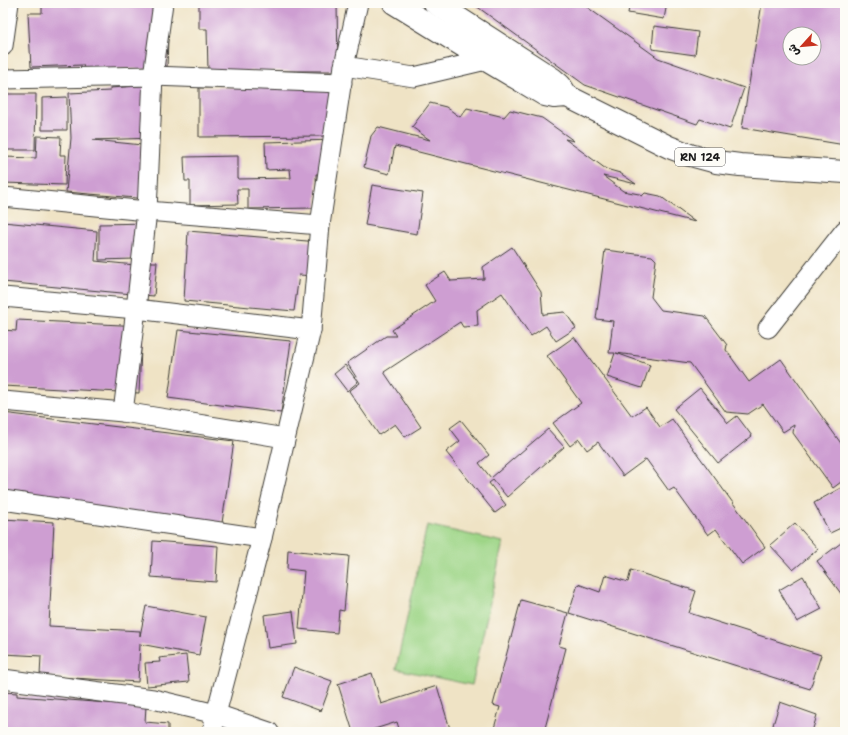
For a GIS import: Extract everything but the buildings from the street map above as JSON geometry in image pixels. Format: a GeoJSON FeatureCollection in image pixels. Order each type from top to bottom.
{"type":"FeatureCollection","features":[{"type":"Feature","properties":{"kind":"main road","name":"RN 124"},"geometry":{"type":"LineString","coordinates":[[394,3],[545,95],[554,97],[567,96]]}},
{"type":"Feature","properties":{"kind":"main road","name":"RN 124"},"geometry":{"type":"LineString","coordinates":[[435,3],[553,79],[560,85],[567,96],[669,148],[716,162],[845,172]]}},
{"type":"Feature","properties":{"kind":"street"},"geometry":{"type":"LineString","coordinates":[[3,46],[9,3]]}},
{"type":"Feature","properties":{"kind":"street"},"geometry":{"type":"LineString","coordinates":[[123,412],[147,211],[153,76],[163,3]]}},
{"type":"Feature","properties":{"kind":"street"},"geometry":{"type":"LineString","coordinates":[[214,723],[262,538],[312,330],[320,225],[343,75],[358,3]]}},
{"type":"Feature","properties":{"kind":"street"},"geometry":{"type":"LineString","coordinates":[[3,79],[153,76],[343,75],[414,77],[486,60]]}},
{"type":"Feature","properties":{"kind":"street"},"geometry":{"type":"LineString","coordinates":[[3,198],[320,225]]}},
{"type":"Feature","properties":{"kind":"street"},"geometry":{"type":"LineString","coordinates":[[768,328],[845,230]]}},
{"type":"Feature","properties":{"kind":"street"},"geometry":{"type":"LineString","coordinates":[[3,297],[136,309],[312,330]]}},
{"type":"Feature","properties":{"kind":"street"},"geometry":{"type":"LineString","coordinates":[[3,401],[123,412],[285,438]]}},
{"type":"Feature","properties":{"kind":"street"},"geometry":{"type":"LineString","coordinates":[[3,500],[262,538]]}},
{"type":"Feature","properties":{"kind":"street"},"geometry":{"type":"LineString","coordinates":[[3,679],[153,699],[214,723],[269,732]]}},
{"type":"Feature","properties":{"kind":"green space"},"geometry":{"type":"Polygon","coordinates":[[[427,525],[503,542],[472,685],[396,669],[427,525]]]}}]}
